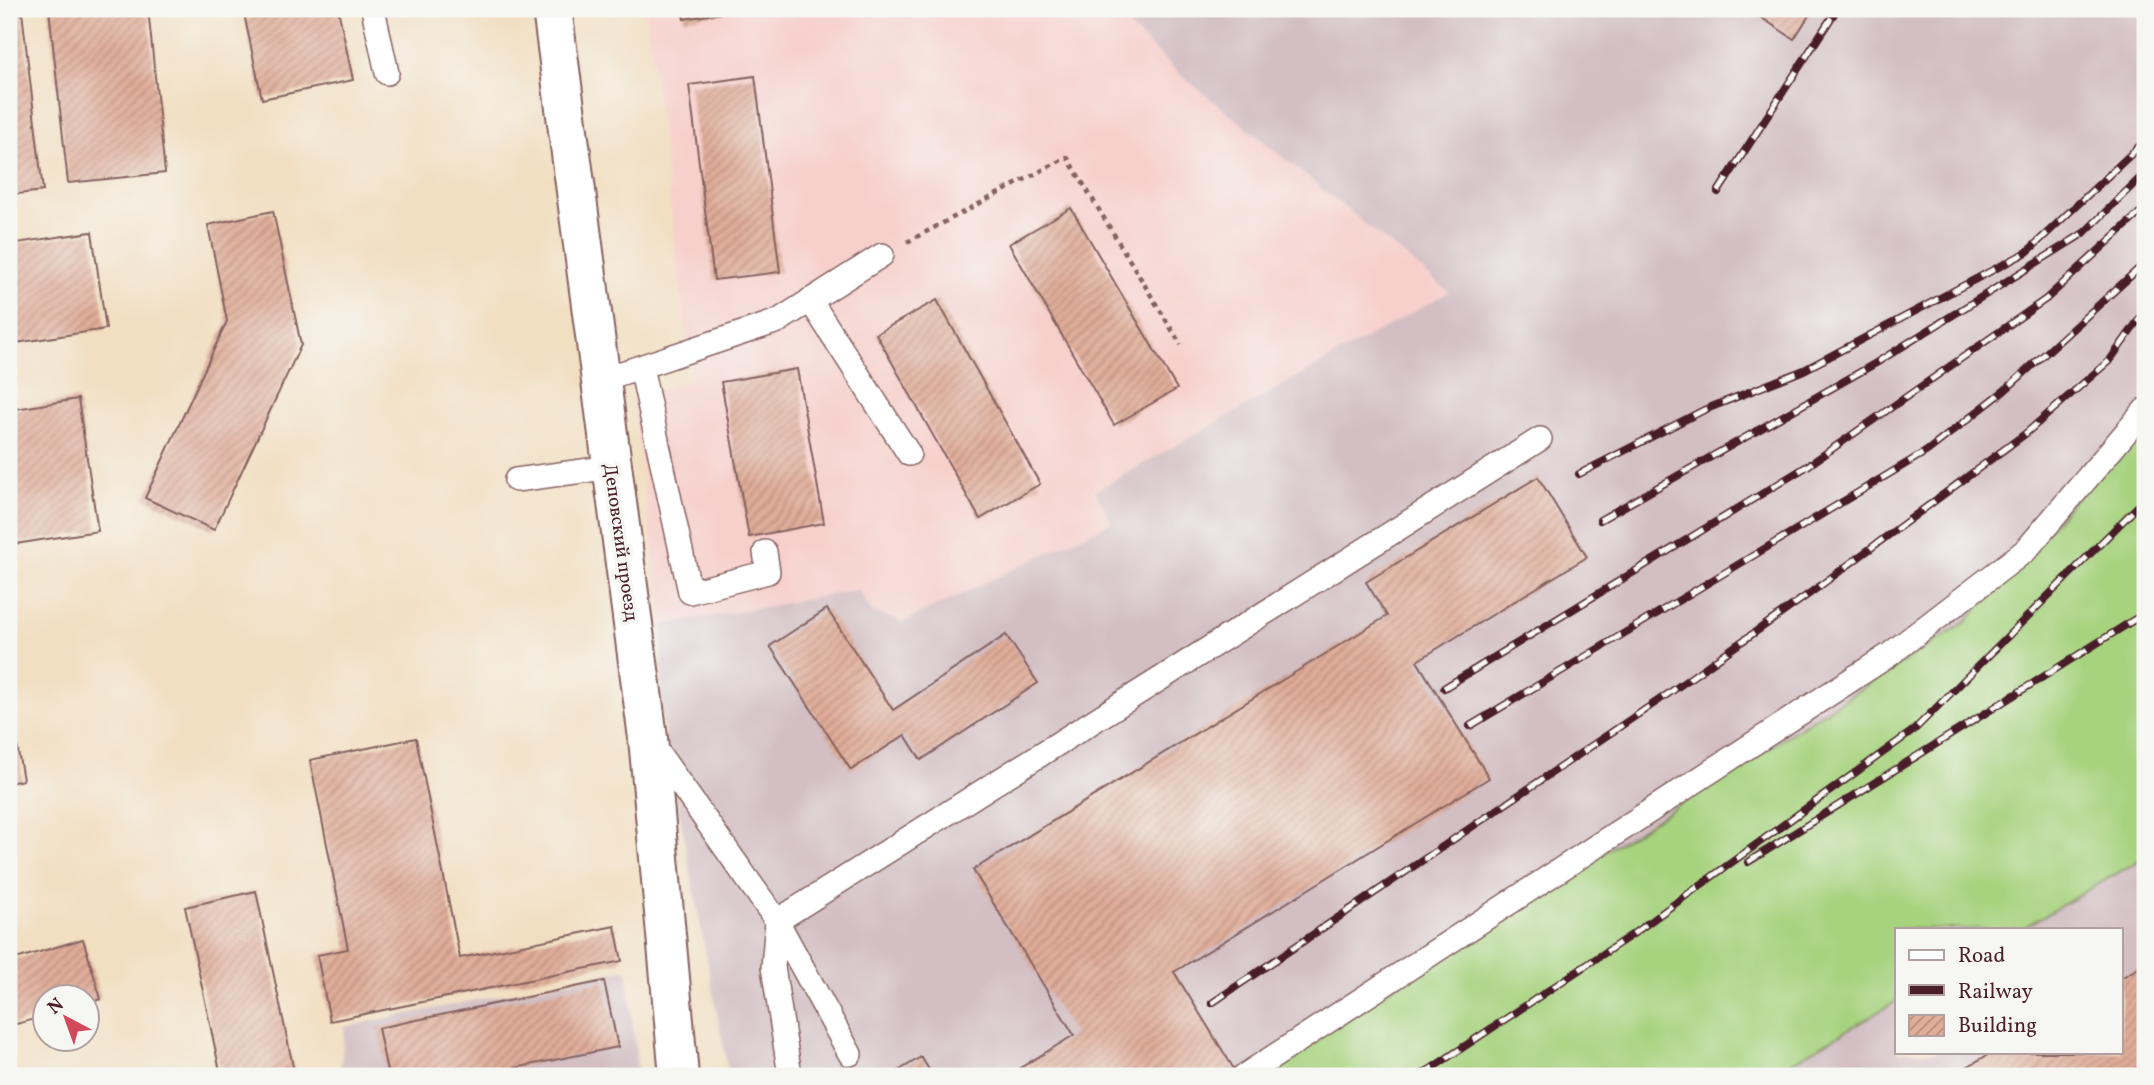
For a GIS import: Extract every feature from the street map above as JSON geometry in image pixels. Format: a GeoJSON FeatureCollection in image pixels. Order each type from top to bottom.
{"type":"FeatureCollection","features":[{"type":"Feature","properties":{"kind":"street","name":"Деповский проезд"},"geometry":{"type":"LineString","coordinates":[[552,9],[648,738],[679,1076]]}},
{"type":"Feature","properties":{"kind":"lane"},"geometry":{"type":"LineString","coordinates":[[373,9],[387,73]]}},
{"type":"Feature","properties":{"kind":"lane"},"geometry":{"type":"LineString","coordinates":[[601,380],[778,321],[882,255]]}},
{"type":"Feature","properties":{"kind":"lane"},"geometry":{"type":"LineString","coordinates":[[810,300],[909,454]]}},
{"type":"Feature","properties":{"kind":"lane"},"geometry":{"type":"LineString","coordinates":[[640,367],[690,592],[768,572],[765,552]]}},
{"type":"Feature","properties":{"kind":"lane"},"geometry":{"type":"LineString","coordinates":[[1244,1076],[1889,655],[2026,550],[2145,410]]}},
{"type":"Feature","properties":{"kind":"lane"},"geometry":{"type":"LineString","coordinates":[[777,921],[1540,439]]}},
{"type":"Feature","properties":{"kind":"lane"},"geometry":{"type":"LineString","coordinates":[[516,480],[612,467]]}},
{"type":"Feature","properties":{"kind":"lane"},"geometry":{"type":"LineString","coordinates":[[648,738],[777,921],[850,1054]]}},
{"type":"Feature","properties":{"kind":"lane"},"geometry":{"type":"LineString","coordinates":[[777,921],[773,967],[789,1069],[793,1076]]}},
{"type":"Feature","properties":{"kind":"path"},"geometry":{"type":"LineString","coordinates":[[882,255],[1067,157],[1181,345]]}},
{"type":"Feature","properties":{"kind":"shaded area"},"geometry":{"type":"Polygon","coordinates":[[[646,9],[1111,9],[1180,74],[1450,292],[1095,490],[1112,522],[903,622],[871,612],[858,590],[663,625],[632,398],[692,380],[646,9]]]}},
{"type":"Feature","properties":{"kind":"shaded area"},"geometry":{"type":"Polygon","coordinates":[[[1111,9],[2145,9],[2145,420],[1966,622],[1253,1076],[729,1076],[659,705],[663,625],[858,590],[872,612],[903,622],[1112,522],[1095,491],[1449,292],[1180,74],[1111,9]]]}},
{"type":"Feature","properties":{"kind":"shaded area"},"geometry":{"type":"Polygon","coordinates":[[[2145,857],[2145,1076],[1768,1076],[1895,1002],[1895,1054],[2122,1054],[2122,928],[2023,928],[2145,857]]]}},
{"type":"Feature","properties":{"kind":"shaded area"},"geometry":{"type":"Polygon","coordinates":[[[627,969],[638,1076],[340,1076],[345,1027],[627,969]]]}},
{"type":"Feature","properties":{"kind":"green space"},"geometry":{"type":"Polygon","coordinates":[[[2145,420],[2145,857],[2023,928],[1895,928],[1895,1002],[1768,1076],[1253,1076],[1966,622],[2145,420]]]}},
{"type":"Feature","properties":{"kind":"building"},"geometry":{"type":"Polygon","coordinates":[[[49,9],[148,9],[165,173],[68,183],[49,9]]]}},
{"type":"Feature","properties":{"kind":"building"},"geometry":{"type":"Polygon","coordinates":[[[243,9],[338,9],[353,80],[262,99],[243,9]]]}},
{"type":"Feature","properties":{"kind":"building"},"geometry":{"type":"Polygon","coordinates":[[[682,9],[740,9],[740,10],[684,19],[682,9]]]}},
{"type":"Feature","properties":{"kind":"building"},"geometry":{"type":"Polygon","coordinates":[[[1748,9],[1813,9],[1794,39],[1748,9]]]}},
{"type":"Feature","properties":{"kind":"building"},"geometry":{"type":"Polygon","coordinates":[[[22,12],[43,191],[9,195],[9,13],[22,12]]]}},
{"type":"Feature","properties":{"kind":"building"},"geometry":{"type":"Polygon","coordinates":[[[755,76],[780,272],[714,280],[689,85],[755,76]]]}},
{"type":"Feature","properties":{"kind":"building"},"geometry":{"type":"Polygon","coordinates":[[[1071,208],[1177,389],[1114,425],[1009,244],[1071,208]]]}},
{"type":"Feature","properties":{"kind":"building"},"geometry":{"type":"Polygon","coordinates":[[[273,211],[301,345],[214,530],[145,498],[227,321],[208,225],[273,211]]]}},
{"type":"Feature","properties":{"kind":"building"},"geometry":{"type":"Polygon","coordinates":[[[92,232],[106,329],[9,344],[9,244],[92,232]]]}},
{"type":"Feature","properties":{"kind":"building"},"geometry":{"type":"Polygon","coordinates":[[[937,300],[1040,484],[980,519],[876,334],[937,300]]]}},
{"type":"Feature","properties":{"kind":"building"},"geometry":{"type":"Polygon","coordinates":[[[797,369],[824,523],[749,537],[721,382],[797,369]]]}},
{"type":"Feature","properties":{"kind":"building"},"geometry":{"type":"Polygon","coordinates":[[[78,399],[98,531],[9,545],[9,410],[78,399]]]}},
{"type":"Feature","properties":{"kind":"building"},"geometry":{"type":"Polygon","coordinates":[[[1538,477],[1587,557],[1417,661],[1489,778],[1174,972],[1234,1069],[1221,1076],[1007,1076],[1074,1035],[973,870],[1387,616],[1366,582],[1538,477]]]}},
{"type":"Feature","properties":{"kind":"building"},"geometry":{"type":"Polygon","coordinates":[[[827,609],[893,710],[1006,635],[1038,683],[921,760],[905,735],[851,770],[770,646],[827,609]]]}},
{"type":"Feature","properties":{"kind":"building"},"geometry":{"type":"Polygon","coordinates":[[[9,699],[23,780],[9,783],[9,699]]]}},
{"type":"Feature","properties":{"kind":"building"},"geometry":{"type":"Polygon","coordinates":[[[416,738],[460,958],[615,926],[622,961],[330,1021],[317,955],[348,949],[310,760],[416,738]]]}},
{"type":"Feature","properties":{"kind":"building"},"geometry":{"type":"Polygon","coordinates":[[[256,891],[295,1076],[221,1076],[185,907],[256,891]]]}},
{"type":"Feature","properties":{"kind":"building"},"geometry":{"type":"Polygon","coordinates":[[[83,939],[96,984],[32,984],[32,1020],[9,1026],[9,961],[83,939]]]}},
{"type":"Feature","properties":{"kind":"building"},"geometry":{"type":"Polygon","coordinates":[[[2145,964],[2145,1076],[1951,1076],[1990,1054],[2122,1054],[2122,977],[2145,964]]]}},
{"type":"Feature","properties":{"kind":"building"},"geometry":{"type":"Polygon","coordinates":[[[604,981],[618,1047],[476,1076],[388,1076],[378,1028],[604,981]]]}},
{"type":"Feature","properties":{"kind":"building"},"geometry":{"type":"Polygon","coordinates":[[[921,1057],[933,1076],[890,1076],[921,1057]]]}},
{"type":"Feature","properties":{"kind":"railway"},"geometry":{"type":"LineString","coordinates":[[1718,192],[1837,9]]}},
{"type":"Feature","properties":{"kind":"railway"},"geometry":{"type":"LineString","coordinates":[[1579,474],[1704,410],[1804,370],[2027,252],[2145,141]]}},
{"type":"Feature","properties":{"kind":"railway"},"geometry":{"type":"LineString","coordinates":[[1600,520],[1876,363],[2084,233],[2145,173]]}},
{"type":"Feature","properties":{"kind":"railway"},"geometry":{"type":"LineString","coordinates":[[1444,688],[1809,465],[2046,299],[2145,208]]}},
{"type":"Feature","properties":{"kind":"railway"},"geometry":{"type":"LineString","coordinates":[[1470,726],[1927,451],[2004,391],[2145,263]]}},
{"type":"Feature","properties":{"kind":"railway"},"geometry":{"type":"LineString","coordinates":[[1212,1003],[1665,696],[1813,591],[2025,434],[2110,360],[2145,311]]}},
{"type":"Feature","properties":{"kind":"railway"},"geometry":{"type":"LineString","coordinates":[[1420,1076],[1633,934],[1914,730],[2145,499]]}},
{"type":"Feature","properties":{"kind":"railway"},"geometry":{"type":"LineString","coordinates":[[1748,862],[2145,613]]}}]}
